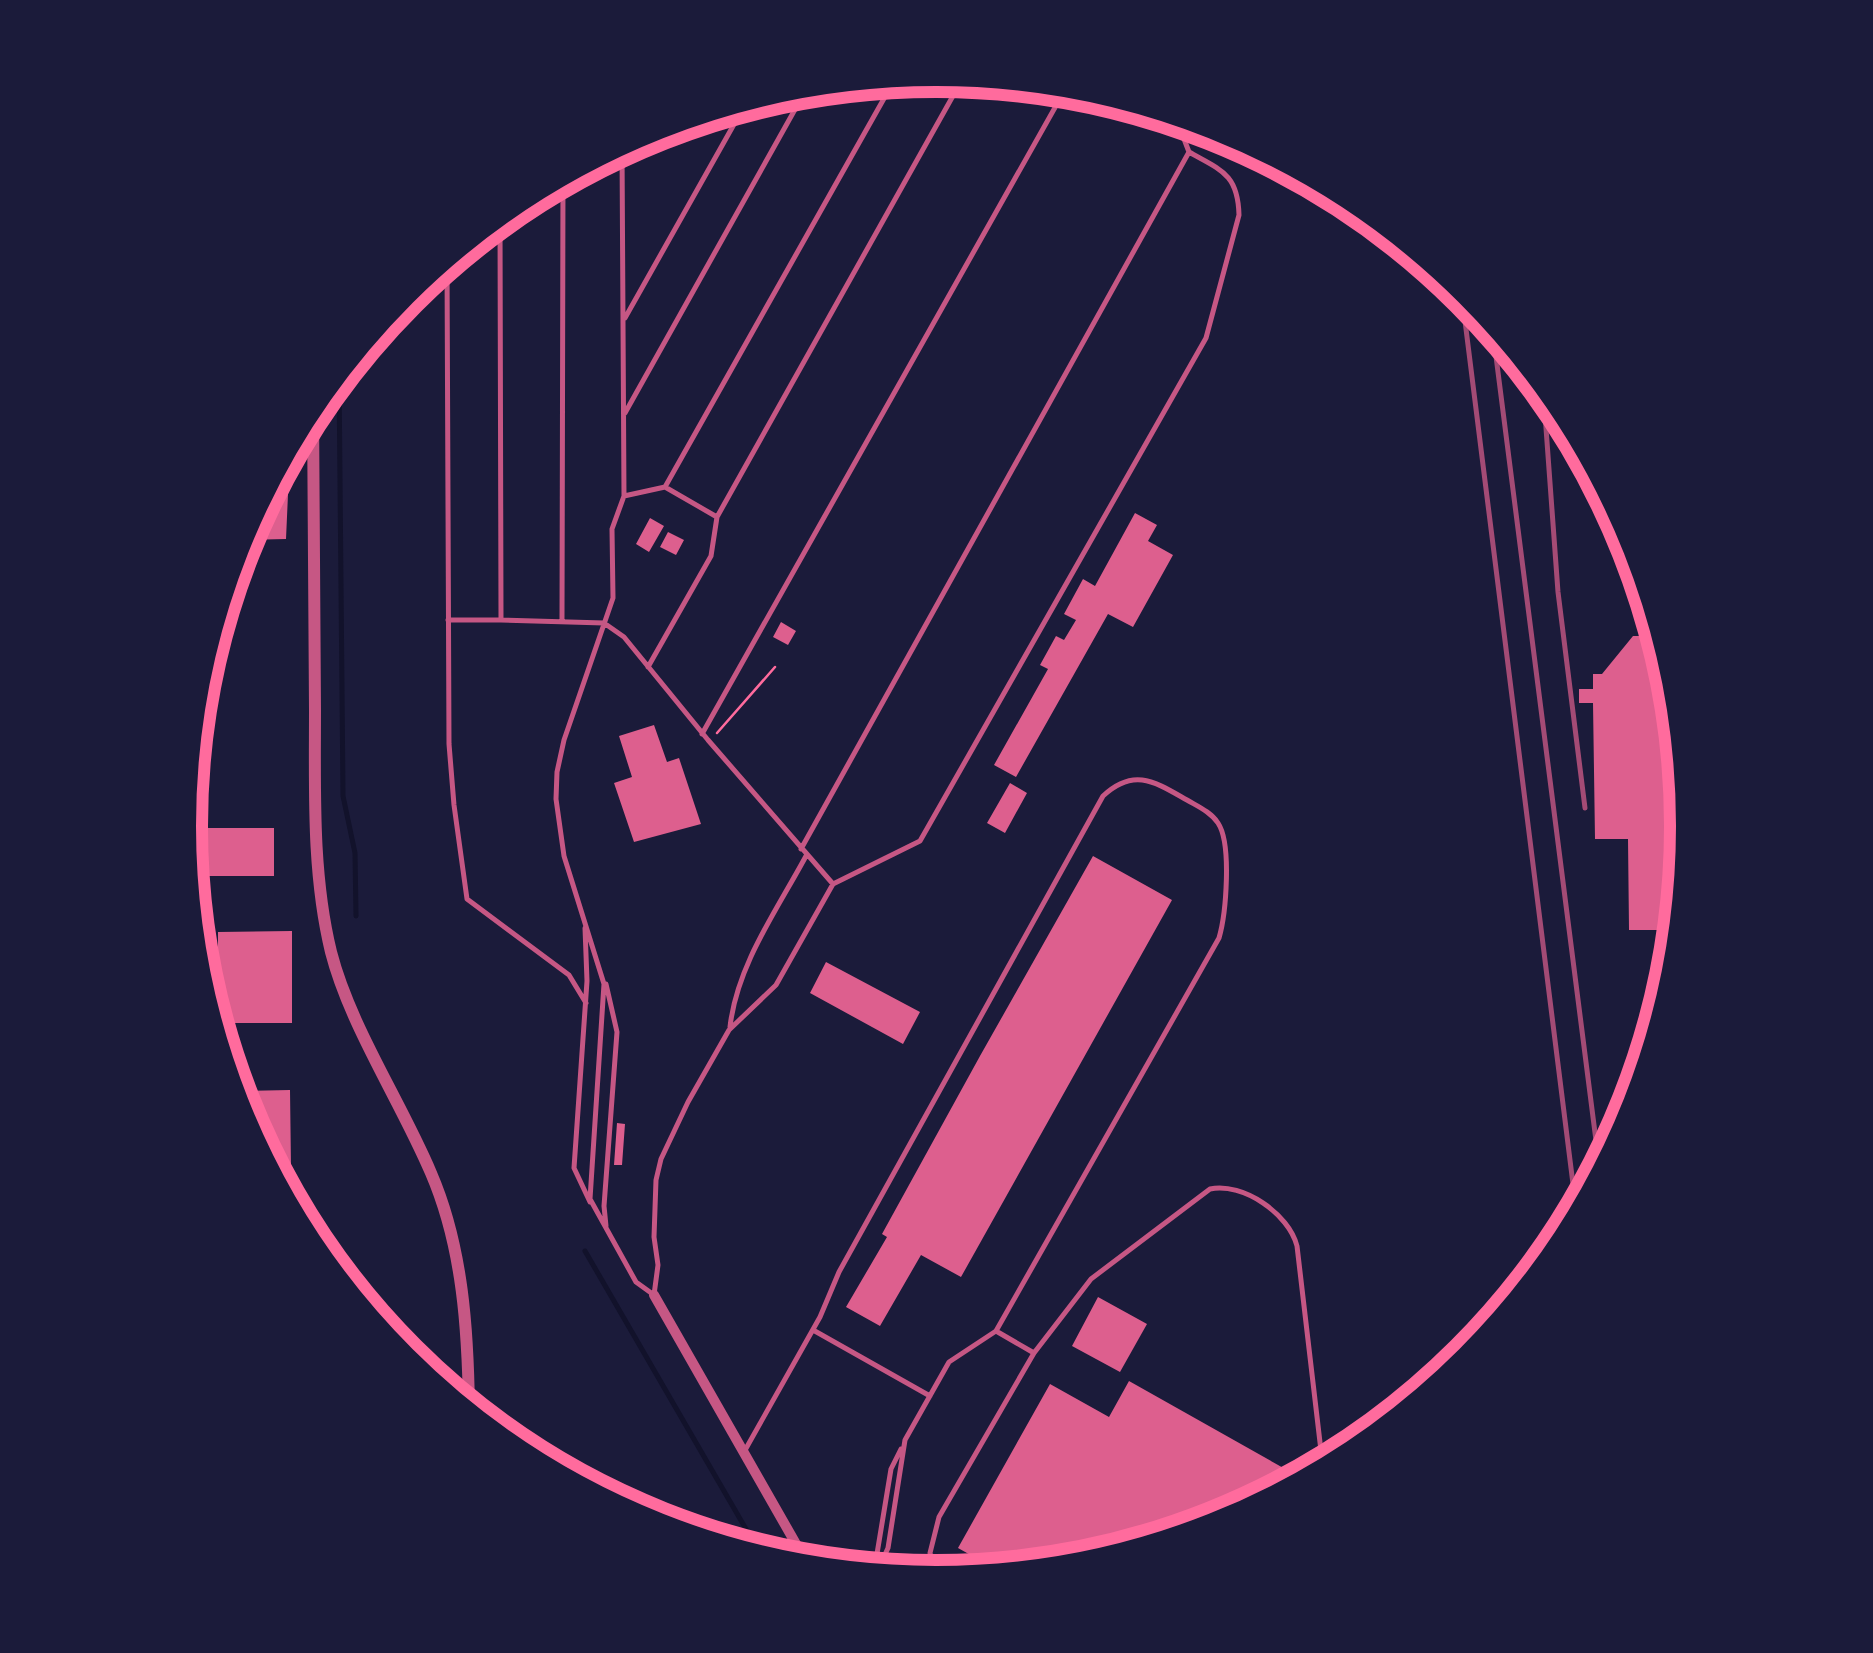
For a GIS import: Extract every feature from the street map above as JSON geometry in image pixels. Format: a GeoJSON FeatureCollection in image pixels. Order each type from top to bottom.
{"type":"FeatureCollection","features":[{"type":"Feature","properties":{"kind":"street"},"geometry":{"type":"LineString","coordinates":[[313,439],[316,811],[324,912],[332,955],[349,1000],[433,1176],[452,1240],[468,1350],[468,1391]]}},
{"type":"Feature","properties":{"kind":"street"},"geometry":{"type":"LineString","coordinates":[[654,1295],[797,1547]]}},
{"type":"Feature","properties":{"kind":"lane"},"geometry":{"type":"LineString","coordinates":[[648,667],[711,556],[716,517],[955,93]]}},
{"type":"Feature","properties":{"kind":"lane"},"geometry":{"type":"LineString","coordinates":[[666,486],[886,94]]}},
{"type":"Feature","properties":{"kind":"lane"},"geometry":{"type":"LineString","coordinates":[[702,734],[1057,103]]}},
{"type":"Feature","properties":{"kind":"lane"},"geometry":{"type":"LineString","coordinates":[[623,416],[797,106]]}},
{"type":"Feature","properties":{"kind":"lane"},"geometry":{"type":"LineString","coordinates":[[623,322],[736,121]]}},
{"type":"Feature","properties":{"kind":"lane"},"geometry":{"type":"LineString","coordinates":[[583,915],[586,1003],[574,1168],[636,1282],[654,1295],[658,1265],[654,1206],[661,1159],[729,1030],[776,984],[833,884],[920,841],[1206,338],[1239,215],[1239,200],[1226,173],[1189,152],[1182,135]]}},
{"type":"Feature","properties":{"kind":"lane"},"geometry":{"type":"LineString","coordinates":[[801,848],[1189,152]]}},
{"type":"Feature","properties":{"kind":"lane"},"geometry":{"type":"LineString","coordinates":[[610,1236],[604,1214],[616,1018],[564,856],[557,812],[557,772],[574,708],[613,598],[612,529],[624,496],[622,163]]}},
{"type":"Feature","properties":{"kind":"lane"},"geometry":{"type":"LineString","coordinates":[[562,621],[563,195]]}},
{"type":"Feature","properties":{"kind":"lane"},"geometry":{"type":"LineString","coordinates":[[500,237],[502,620]]}},
{"type":"Feature","properties":{"kind":"lane"},"geometry":{"type":"LineString","coordinates":[[447,280],[451,774],[467,899],[569,975],[586,1003]]}},
{"type":"Feature","properties":{"kind":"lane"},"geometry":{"type":"LineString","coordinates":[[624,496],[666,486],[716,517]]}},
{"type":"Feature","properties":{"kind":"lane"},"geometry":{"type":"LineString","coordinates":[[448,620],[604,623],[624,637],[702,734],[833,884]]}},
{"type":"Feature","properties":{"kind":"lane"},"geometry":{"type":"LineString","coordinates":[[743,1454],[812,1330],[838,1272],[1103,796],[1117,783],[1131,779],[1154,782],[1206,811],[1217,821],[1226,848],[1222,927],[1214,948],[996,1331],[949,1362],[905,1440],[891,1470],[878,1558]]}},
{"type":"Feature","properties":{"kind":"lane"},"geometry":{"type":"LineString","coordinates":[[729,1030],[735,992],[806,856]]}},
{"type":"Feature","properties":{"kind":"lane"},"geometry":{"type":"LineString","coordinates":[[593,1208],[590,1190],[604,1002],[602,972]]}},
{"type":"Feature","properties":{"kind":"lane"},"geometry":{"type":"LineString","coordinates":[[932,1560],[930,1553],[939,1518],[1034,1353],[1091,1280],[1203,1193],[1216,1188],[1234,1189],[1292,1228],[1320,1452]]}},
{"type":"Feature","properties":{"kind":"lane"},"geometry":{"type":"LineString","coordinates":[[812,1330],[930,1396]]}},
{"type":"Feature","properties":{"kind":"lane"},"geometry":{"type":"LineString","coordinates":[[996,1331],[1034,1353]]}},
{"type":"Feature","properties":{"kind":"lane"},"geometry":{"type":"LineString","coordinates":[[883,1558],[888,1548],[905,1440]]}},
{"type":"Feature","properties":{"kind":"path"},"geometry":{"type":"LineString","coordinates":[[708,740],[724,728],[775,666]]}},
{"type":"Feature","properties":{"kind":"building"},"geometry":{"type":"Polygon","coordinates":[[[289,482],[286,539],[261,540],[289,482]]]}},
{"type":"Feature","properties":{"kind":"building"},"geometry":{"type":"Polygon","coordinates":[[[1135,513],[1157,525],[1148,541],[1173,555],[1133,627],[1108,614],[1016,777],[994,765],[1048,669],[1040,665],[1056,636],[1064,640],[1076,620],[1064,614],[1083,579],[1095,586],[1135,513]]]}},
{"type":"Feature","properties":{"kind":"building"},"geometry":{"type":"Polygon","coordinates":[[[650,518],[664,526],[649,552],[636,544],[650,518]]]}},
{"type":"Feature","properties":{"kind":"building"},"geometry":{"type":"Polygon","coordinates":[[[668,532],[684,540],[676,555],[660,547],[668,532]]]}},
{"type":"Feature","properties":{"kind":"building"},"geometry":{"type":"Polygon","coordinates":[[[781,622],[796,631],[788,645],[773,637],[781,622]]]}},
{"type":"Feature","properties":{"kind":"building"},"geometry":{"type":"Polygon","coordinates":[[[1633,636],[1645,636],[1656,683],[1669,778],[1669,875],[1663,930],[1629,930],[1628,839],[1595,839],[1593,703],[1579,703],[1579,689],[1593,689],[1593,674],[1602,674],[1633,636]]]}},
{"type":"Feature","properties":{"kind":"building"},"geometry":{"type":"Polygon","coordinates":[[[654,725],[667,762],[679,758],[701,824],[634,842],[614,783],[632,777],[619,736],[654,725]]]}},
{"type":"Feature","properties":{"kind":"building"},"geometry":{"type":"Polygon","coordinates":[[[1010,783],[1027,793],[1005,833],[987,823],[1010,783]]]}},
{"type":"Feature","properties":{"kind":"building"},"geometry":{"type":"Polygon","coordinates":[[[202,828],[274,828],[274,876],[204,876],[202,828]]]}},
{"type":"Feature","properties":{"kind":"building"},"geometry":{"type":"Polygon","coordinates":[[[1093,856],[1172,900],[961,1277],[921,1255],[880,1326],[846,1307],[887,1237],[882,1234],[1093,856]]]}},
{"type":"Feature","properties":{"kind":"building"},"geometry":{"type":"Polygon","coordinates":[[[292,931],[292,1023],[230,1023],[215,958],[218,932],[292,931]]]}},
{"type":"Feature","properties":{"kind":"building"},"geometry":{"type":"Polygon","coordinates":[[[826,962],[920,1012],[903,1044],[810,993],[826,962]]]}},
{"type":"Feature","properties":{"kind":"building"},"geometry":{"type":"Polygon","coordinates":[[[290,1090],[291,1168],[287,1168],[278,1151],[252,1091],[290,1090]]]}},
{"type":"Feature","properties":{"kind":"building"},"geometry":{"type":"Polygon","coordinates":[[[617,1123],[625,1124],[622,1165],[614,1165],[617,1123]]]}},
{"type":"Feature","properties":{"kind":"building"},"geometry":{"type":"Polygon","coordinates":[[[1098,1297],[1147,1324],[1120,1372],[1072,1346],[1098,1297]]]}},
{"type":"Feature","properties":{"kind":"building"},"geometry":{"type":"Polygon","coordinates":[[[1129,1381],[1288,1470],[1172,1522],[1080,1546],[978,1559],[958,1548],[1050,1384],[1109,1417],[1129,1381]]]}},
{"type":"Feature","properties":{"kind":"waterway"},"geometry":{"type":"LineString","coordinates":[[339,401],[343,796],[355,853],[356,916]]}},
{"type":"Feature","properties":{"kind":"waterway"},"geometry":{"type":"LineString","coordinates":[[585,1251],[750,1536]]}},
{"type":"Feature","properties":{"kind":"railway"},"geometry":{"type":"LineString","coordinates":[[1464,316],[1574,1191]]}},
{"type":"Feature","properties":{"kind":"railway"},"geometry":{"type":"LineString","coordinates":[[1495,352],[1597,1147]]}},
{"type":"Feature","properties":{"kind":"railway"},"geometry":{"type":"LineString","coordinates":[[1545,416],[1558,592],[1585,808]]}}]}
